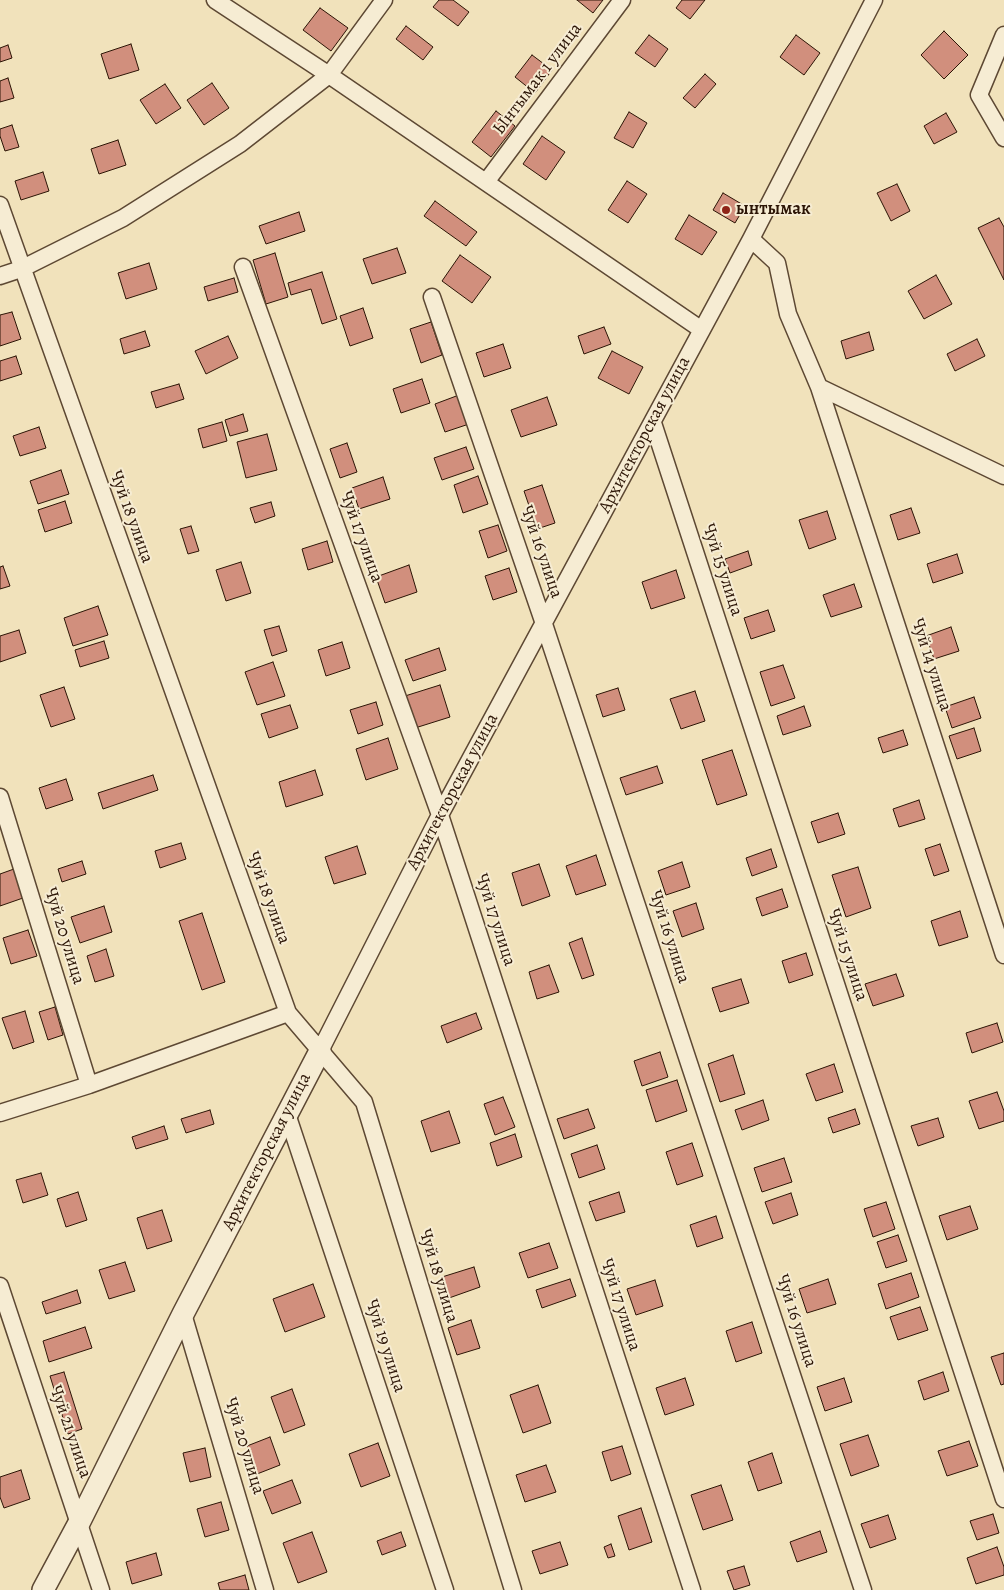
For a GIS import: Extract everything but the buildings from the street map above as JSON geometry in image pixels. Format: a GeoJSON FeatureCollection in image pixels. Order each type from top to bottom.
{"type":"FeatureCollection","features":[{"type":"Feature","properties":{"kind":"street"},"geometry":{"type":"LineString","coordinates":[[215,0],[702,330]]}},
{"type":"Feature","properties":{"kind":"street"},"geometry":{"type":"LineString","coordinates":[[0,276],[22,269],[131,213],[240,144],[329,76],[384,0]]}},
{"type":"Feature","properties":{"kind":"street","name":"Ынтымак 1 улица"},"geometry":{"type":"LineString","coordinates":[[486,182],[622,0]]}},
{"type":"Feature","properties":{"kind":"street","name":"Архитекторская улица"},"geometry":{"type":"LineString","coordinates":[[43,1590],[79,1523],[183,1314],[320,1051],[440,814],[543,621],[653,423],[751,239],[874,0]]}},
{"type":"Feature","properties":{"kind":"street"},"geometry":{"type":"LineString","coordinates":[[1004,35],[979,95],[1004,138]]}},
{"type":"Feature","properties":{"kind":"street","name":"Чуй 18 улица"},"geometry":{"type":"LineString","coordinates":[[0,205],[288,1013],[364,1102],[513,1590]]}},
{"type":"Feature","properties":{"kind":"street","name":"Чуй 14 улица"},"geometry":{"type":"LineString","coordinates":[[751,239],[777,263],[788,314],[819,387],[1004,955]]}},
{"type":"Feature","properties":{"kind":"street","name":"Чуй 17 улица"},"geometry":{"type":"LineString","coordinates":[[243,267],[440,814],[692,1590]]}},
{"type":"Feature","properties":{"kind":"street","name":"Чуй 16 улица"},"geometry":{"type":"LineString","coordinates":[[432,297],[543,621],[863,1590]]}},
{"type":"Feature","properties":{"kind":"street"},"geometry":{"type":"LineString","coordinates":[[819,387],[1004,476]]}},
{"type":"Feature","properties":{"kind":"street","name":"Чуй 15 улица"},"geometry":{"type":"LineString","coordinates":[[653,423],[1004,1499]]}},
{"type":"Feature","properties":{"kind":"street","name":"Чуй 20 улица"},"geometry":{"type":"LineString","coordinates":[[0,798],[89,1086]]}},
{"type":"Feature","properties":{"kind":"street"},"geometry":{"type":"LineString","coordinates":[[0,1114],[89,1086],[288,1013]]}},
{"type":"Feature","properties":{"kind":"street","name":"Чуй 19 улица"},"geometry":{"type":"LineString","coordinates":[[287,1114],[445,1590]]}},
{"type":"Feature","properties":{"kind":"street","name":"Чуй 21 улица"},"geometry":{"type":"LineString","coordinates":[[0,1286],[101,1590]]}},
{"type":"Feature","properties":{"kind":"street","name":"Чуй 20 улица"},"geometry":{"type":"LineString","coordinates":[[183,1314],[266,1590]]}},
{"type":"Feature","properties":{"kind":"place","name":"ынтымак"},"geometry":{"type":"Point","coordinates":[726,210]}}]}
